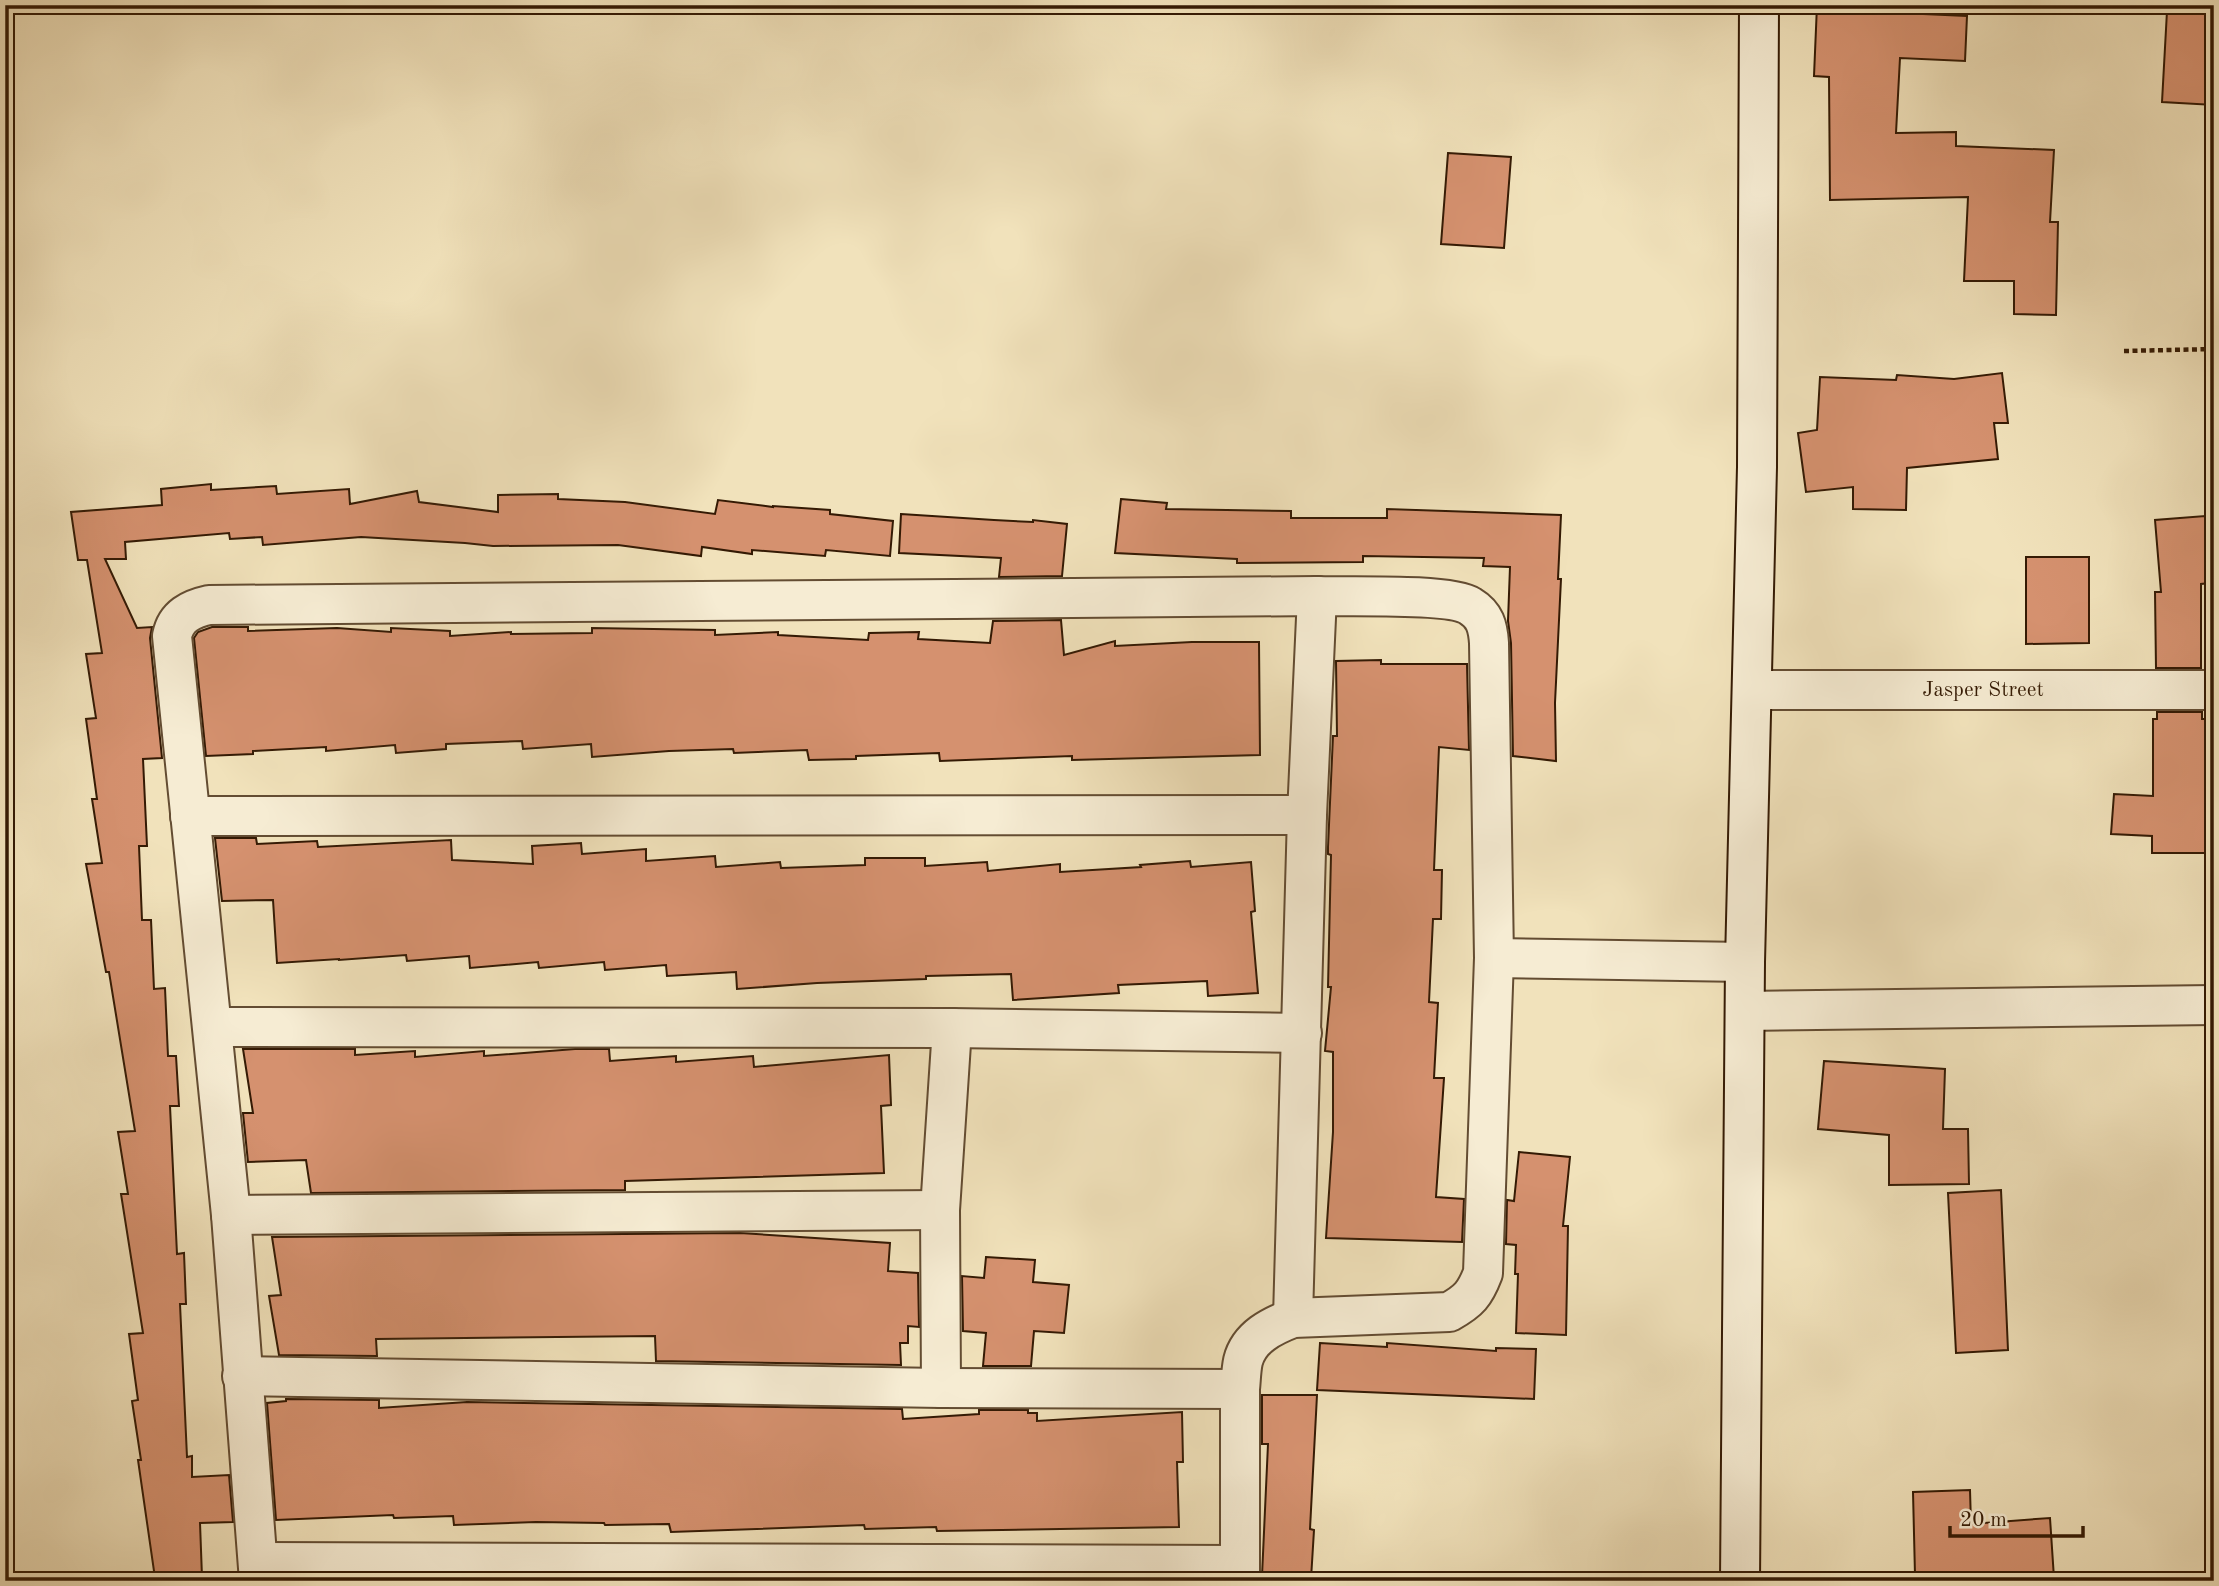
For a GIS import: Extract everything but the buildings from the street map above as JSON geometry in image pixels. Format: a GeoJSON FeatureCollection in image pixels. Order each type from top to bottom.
{"type":"FeatureCollection","features":[{"type":"Feature","properties":{"kind":"street"},"geometry":{"type":"LineString","coordinates":[[1740,1581],[1745,962],[1757,467],[1759,5]]}},
{"type":"Feature","properties":{"kind":"street"},"geometry":{"type":"LineString","coordinates":[[1293,1318],[1307,815],[1317,596]]}},
{"type":"Feature","properties":{"kind":"street"},"geometry":{"type":"LineString","coordinates":[[1317,596],[1443,598],[1468,604],[1481,615],[1488,626],[1494,958],[1483,1273],[1476,1292],[1463,1305],[1449,1312],[1293,1318],[1274,1325],[1259,1336],[1243,1359],[1240,1389],[1240,1573],[258,1571],[231,1215],[172,636],[174,625],[182,617],[194,608],[209,605],[1317,596]]}},
{"type":"Feature","properties":{"kind":"street","name":"Jasper Street"},"geometry":{"type":"LineString","coordinates":[[1752,690],[2214,690]]}},
{"type":"Feature","properties":{"kind":"street"},"geometry":{"type":"LineString","coordinates":[[190,816],[1307,815]]}},
{"type":"Feature","properties":{"kind":"street"},"geometry":{"type":"LineString","coordinates":[[1494,958],[1745,962]]}},
{"type":"Feature","properties":{"kind":"street"},"geometry":{"type":"LineString","coordinates":[[1745,1011],[2214,1004]]}},
{"type":"Feature","properties":{"kind":"street"},"geometry":{"type":"LineString","coordinates":[[213,1027],[952,1028],[1302,1033]]}},
{"type":"Feature","properties":{"kind":"street"},"geometry":{"type":"LineString","coordinates":[[941,1388],[940,1210],[952,1028]]}},
{"type":"Feature","properties":{"kind":"street"},"geometry":{"type":"LineString","coordinates":[[231,1215],[940,1210]]}},
{"type":"Feature","properties":{"kind":"street"},"geometry":{"type":"LineString","coordinates":[[242,1376],[941,1388],[1240,1389]]}},
{"type":"Feature","properties":{"kind":"path"},"geometry":{"type":"LineString","coordinates":[[2124,351],[2214,349]]}}]}
